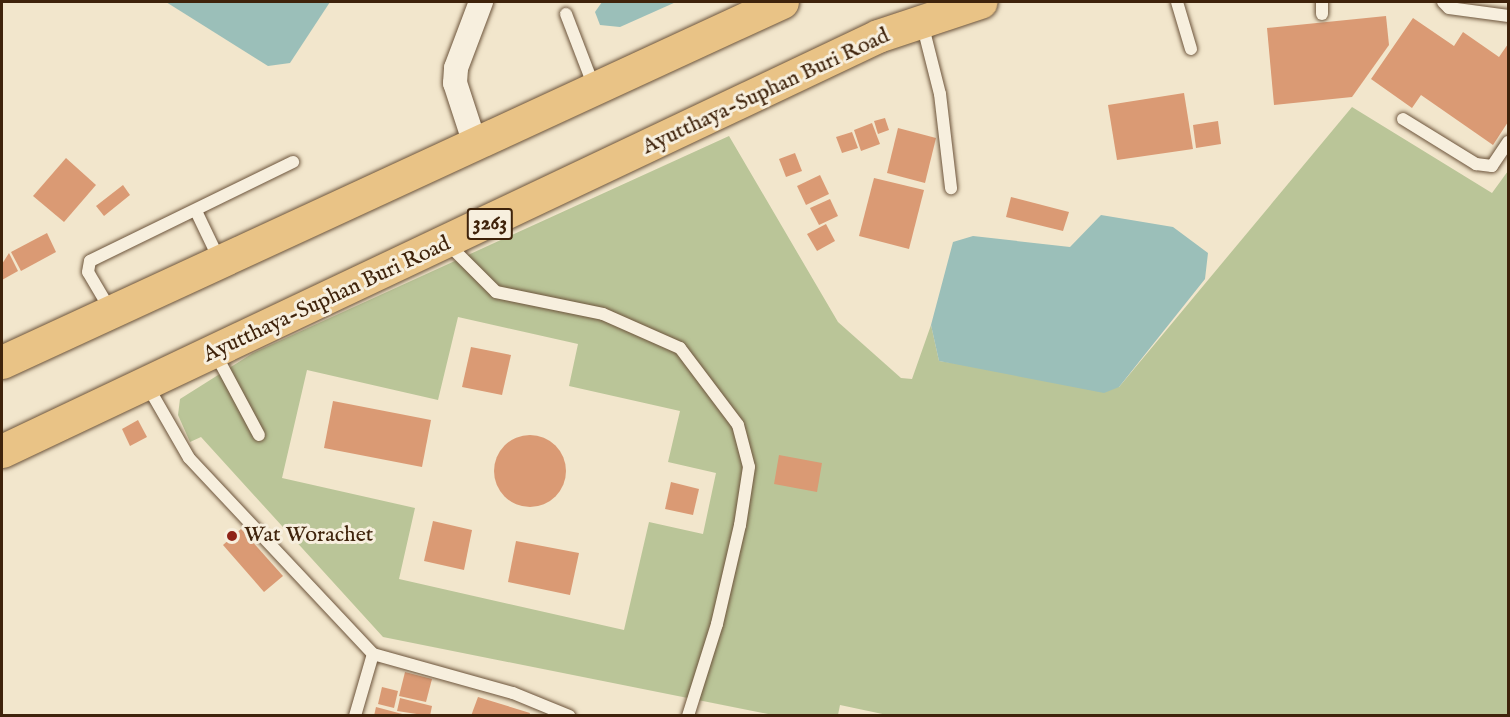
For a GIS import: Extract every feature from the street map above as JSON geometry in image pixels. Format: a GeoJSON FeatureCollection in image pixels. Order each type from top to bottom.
{"type":"FeatureCollection","features":[{"type":"Feature","properties":{"kind":"main road","name":"Ayutthaya-Suphan Buri Road"},"geometry":{"type":"LineString","coordinates":[[2,451],[448,244],[878,36],[980,2]]}},
{"type":"Feature","properties":{"kind":"main road"},"geometry":{"type":"LineString","coordinates":[[2,362],[112,313],[474,141],[774,3]]}},
{"type":"Feature","properties":{"kind":"street"},"geometry":{"type":"LineString","coordinates":[[474,141],[455,83],[456,68],[481,2]]}},
{"type":"Feature","properties":{"kind":"lane"},"geometry":{"type":"LineString","coordinates":[[1177,2],[1191,49]]}},
{"type":"Feature","properties":{"kind":"lane"},"geometry":{"type":"LineString","coordinates":[[1443,2],[1449,8],[1509,16]]}},
{"type":"Feature","properties":{"kind":"lane"},"geometry":{"type":"LineString","coordinates":[[566,14],[594,87]]}},
{"type":"Feature","properties":{"kind":"lane"},"geometry":{"type":"LineString","coordinates":[[921,21],[940,94],[951,188]]}},
{"type":"Feature","properties":{"kind":"lane"},"geometry":{"type":"LineString","coordinates":[[1403,119],[1476,164],[1492,166],[1509,142]]}},
{"type":"Feature","properties":{"kind":"lane"},"geometry":{"type":"LineString","coordinates":[[112,313],[88,272],[90,261],[293,162]]}},
{"type":"Feature","properties":{"kind":"lane"},"geometry":{"type":"LineString","coordinates":[[196,210],[220,261]]}},
{"type":"Feature","properties":{"kind":"lane"},"geometry":{"type":"LineString","coordinates":[[448,244],[496,292],[603,314],[680,348],[738,425],[749,467],[740,525],[717,624],[688,716]]}},
{"type":"Feature","properties":{"kind":"lane"},"geometry":{"type":"LineString","coordinates":[[215,353],[259,435]]}},
{"type":"Feature","properties":{"kind":"lane"},"geometry":{"type":"LineString","coordinates":[[147,385],[189,458],[373,654],[513,693],[569,716]]}},
{"type":"Feature","properties":{"kind":"lane"},"geometry":{"type":"LineString","coordinates":[[355,716],[373,654]]}},
{"type":"Feature","properties":{"kind":"green space"},"geometry":{"type":"Polygon","coordinates":[[[1352,107],[1492,193],[1508,171],[1508,715],[892,716],[840,705],[838,715],[773,715],[383,637],[201,437],[190,442],[178,415],[180,399],[253,353],[729,136],[838,322],[901,378],[912,379],[931,325],[939,361],[1119,387],[1352,107]],[[458,317],[438,400],[307,370],[282,478],[415,508],[399,579],[624,630],[649,522],[703,534],[716,473],[668,462],[680,411],[569,386],[578,344],[458,317]]]}},
{"type":"Feature","properties":{"kind":"water"},"geometry":{"type":"Polygon","coordinates":[[[166,2],[330,2],[290,63],[268,66],[166,2]]]}},
{"type":"Feature","properties":{"kind":"water"},"geometry":{"type":"Polygon","coordinates":[[[602,2],[676,2],[620,27],[600,25],[595,12],[602,2]]]}},
{"type":"Feature","properties":{"kind":"water"},"geometry":{"type":"Polygon","coordinates":[[[1101,215],[1173,227],[1208,253],[1205,279],[1119,387],[1104,393],[939,361],[931,325],[953,242],[973,236],[1070,247],[1101,215]]]}},
{"type":"Feature","properties":{"kind":"building"},"geometry":{"type":"Polygon","coordinates":[[[1386,16],[1389,45],[1352,97],[1274,105],[1267,28],[1386,16]]]}},
{"type":"Feature","properties":{"kind":"building"},"geometry":{"type":"Polygon","coordinates":[[[1413,18],[1454,46],[1463,32],[1499,57],[1508,44],[1508,122],[1493,145],[1421,95],[1412,108],[1371,79],[1413,18]]]}},
{"type":"Feature","properties":{"kind":"building"},"geometry":{"type":"Polygon","coordinates":[[[1184,93],[1193,149],[1117,160],[1108,105],[1184,93]]]}},
{"type":"Feature","properties":{"kind":"building"},"geometry":{"type":"Polygon","coordinates":[[[885,118],[889,130],[878,134],[874,121],[885,118]]]}},
{"type":"Feature","properties":{"kind":"building"},"geometry":{"type":"Polygon","coordinates":[[[1218,121],[1221,144],[1196,148],[1193,125],[1218,121]]]}},
{"type":"Feature","properties":{"kind":"building"},"geometry":{"type":"Polygon","coordinates":[[[872,123],[880,144],[861,151],[854,130],[872,123]]]}},
{"type":"Feature","properties":{"kind":"building"},"geometry":{"type":"Polygon","coordinates":[[[898,128],[936,138],[925,183],[887,173],[898,128]]]}},
{"type":"Feature","properties":{"kind":"building"},"geometry":{"type":"Polygon","coordinates":[[[852,132],[858,148],[842,153],[836,137],[852,132]]]}},
{"type":"Feature","properties":{"kind":"building"},"geometry":{"type":"Polygon","coordinates":[[[795,153],[802,171],[786,177],[779,159],[795,153]]]}},
{"type":"Feature","properties":{"kind":"building"},"geometry":{"type":"Polygon","coordinates":[[[66,158],[96,185],[64,222],[33,196],[66,158]]]}},
{"type":"Feature","properties":{"kind":"building"},"geometry":{"type":"Polygon","coordinates":[[[820,175],[829,194],[806,205],[797,186],[820,175]]]}},
{"type":"Feature","properties":{"kind":"building"},"geometry":{"type":"Polygon","coordinates":[[[874,178],[924,190],[909,249],[859,236],[874,178]]]}},
{"type":"Feature","properties":{"kind":"building"},"geometry":{"type":"Polygon","coordinates":[[[123,185],[130,195],[104,216],[96,206],[123,185]]]}},
{"type":"Feature","properties":{"kind":"building"},"geometry":{"type":"Polygon","coordinates":[[[1011,197],[1069,212],[1063,231],[1006,217],[1011,197]]]}},
{"type":"Feature","properties":{"kind":"building"},"geometry":{"type":"Polygon","coordinates":[[[830,199],[838,216],[819,225],[810,208],[830,199]]]}},
{"type":"Feature","properties":{"kind":"building"},"geometry":{"type":"Polygon","coordinates":[[[826,224],[835,241],[817,251],[807,234],[826,224]]]}},
{"type":"Feature","properties":{"kind":"building"},"geometry":{"type":"Polygon","coordinates":[[[47,233],[56,252],[21,271],[11,252],[47,233]]]}},
{"type":"Feature","properties":{"kind":"building"},"geometry":{"type":"Polygon","coordinates":[[[9,253],[18,271],[2,280],[2,264],[9,253]]]}},
{"type":"Feature","properties":{"kind":"building"},"geometry":{"type":"Polygon","coordinates":[[[471,347],[511,355],[502,395],[462,387],[471,347]]]}},
{"type":"Feature","properties":{"kind":"building"},"geometry":{"type":"Polygon","coordinates":[[[333,401],[431,420],[422,467],[324,448],[333,401]]]}},
{"type":"Feature","properties":{"kind":"building"},"geometry":{"type":"Polygon","coordinates":[[[138,420],[147,437],[130,446],[122,429],[138,420]]]}},
{"type":"Feature","properties":{"kind":"building"},"geometry":{"type":"Polygon","coordinates":[[[530,435],[550,441],[560,451],[566,471],[560,491],[550,501],[530,507],[510,501],[500,491],[494,471],[500,451],[510,441],[530,435]]]}},
{"type":"Feature","properties":{"kind":"building"},"geometry":{"type":"Polygon","coordinates":[[[779,455],[822,463],[817,492],[774,484],[779,455]]]}},
{"type":"Feature","properties":{"kind":"building"},"geometry":{"type":"Polygon","coordinates":[[[671,482],[699,489],[693,515],[665,509],[671,482]]]}},
{"type":"Feature","properties":{"kind":"building"},"geometry":{"type":"Polygon","coordinates":[[[433,521],[472,530],[464,570],[424,561],[433,521]]]}},
{"type":"Feature","properties":{"kind":"building"},"geometry":{"type":"Polygon","coordinates":[[[241,529],[283,576],[264,592],[223,545],[241,529]]]}},
{"type":"Feature","properties":{"kind":"building"},"geometry":{"type":"Polygon","coordinates":[[[516,541],[579,553],[570,595],[508,582],[516,541]]]}},
{"type":"Feature","properties":{"kind":"building"},"geometry":{"type":"Polygon","coordinates":[[[405,672],[432,679],[426,702],[399,696],[405,672]]]}},
{"type":"Feature","properties":{"kind":"building"},"geometry":{"type":"Polygon","coordinates":[[[382,687],[398,691],[394,708],[378,704],[382,687]]]}},
{"type":"Feature","properties":{"kind":"building"},"geometry":{"type":"Polygon","coordinates":[[[478,697],[530,713],[529,716],[471,716],[478,697]]]}},
{"type":"Feature","properties":{"kind":"building"},"geometry":{"type":"Polygon","coordinates":[[[400,698],[432,706],[430,716],[397,711],[400,698]]]}},
{"type":"Feature","properties":{"kind":"building"},"geometry":{"type":"Polygon","coordinates":[[[376,707],[406,715],[374,716],[376,707]]]}},
{"type":"Feature","properties":{"kind":"place","name":"Wat Worachet"},"geometry":{"type":"Point","coordinates":[232,536]}}]}
